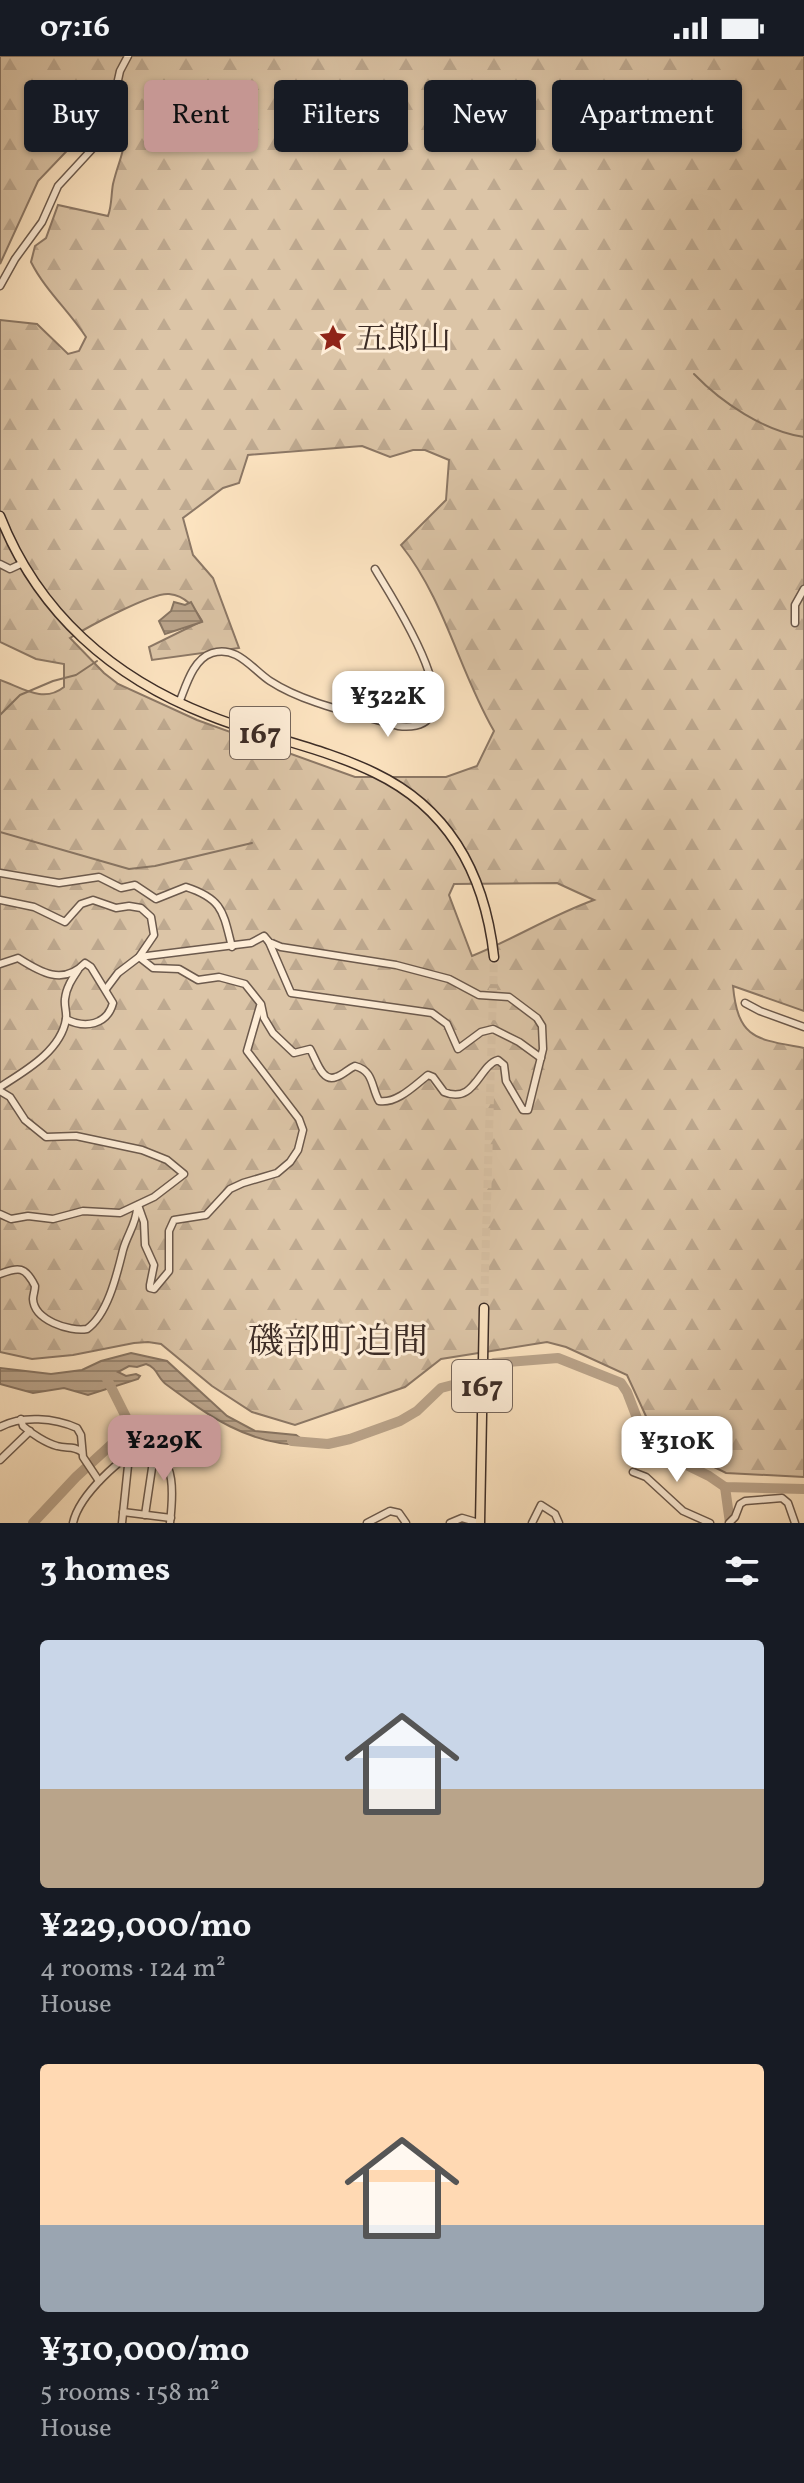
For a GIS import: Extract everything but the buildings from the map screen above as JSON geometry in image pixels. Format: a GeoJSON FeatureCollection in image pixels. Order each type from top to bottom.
{"type":"FeatureCollection","features":[{"type":"Feature","properties":{"kind":"highway","name":"167"},"geometry":{"type":"LineString","coordinates":[[0,516],[23,563],[47,601],[78,636],[110,663],[179,703],[358,766],[389,780],[415,799],[448,832],[474,872],[488,914],[494,957]]}},
{"type":"Feature","properties":{"kind":"highway","name":"167"},"geometry":{"type":"LineString","coordinates":[[479,1523],[484,1313]]}},
{"type":"Feature","properties":{"kind":"street"},"geometry":{"type":"LineString","coordinates":[[0,286],[42,222],[58,186],[106,134],[120,71],[128,56]]}},
{"type":"Feature","properties":{"kind":"street"},"geometry":{"type":"LineString","coordinates":[[0,564],[10,569],[23,563]]}},
{"type":"Feature","properties":{"kind":"street"},"geometry":{"type":"LineString","coordinates":[[179,703],[200,659],[225,651],[234,653],[270,681],[297,695],[398,726],[423,722],[434,707],[435,688],[415,640],[375,569]]}},
{"type":"Feature","properties":{"kind":"street"},"geometry":{"type":"LineString","coordinates":[[795,623],[795,605],[804,589]]}},
{"type":"Feature","properties":{"kind":"street"},"geometry":{"type":"LineString","coordinates":[[0,873],[59,883],[99,877],[121,888],[135,885],[156,899],[186,887],[213,899],[222,908],[232,947]]}},
{"type":"Feature","properties":{"kind":"street"},"geometry":{"type":"LineString","coordinates":[[0,900],[34,907],[65,922],[81,904],[93,900],[116,908],[141,908],[151,917],[154,935],[139,957],[118,973],[106,989]]}},
{"type":"Feature","properties":{"kind":"street"},"geometry":{"type":"LineString","coordinates":[[139,957],[232,947],[251,943],[263,936],[269,942],[291,993],[425,1011],[443,1019],[458,1049],[481,1032],[493,1029],[512,1037],[541,1058]]}},
{"type":"Feature","properties":{"kind":"street"},"geometry":{"type":"LineString","coordinates":[[139,957],[153,968],[179,969],[198,980],[219,977],[245,984],[261,1004],[269,1027],[289,1049],[294,1053],[310,1049],[324,1076],[329,1078],[355,1066],[365,1070],[372,1080],[377,1099],[382,1102],[412,1090],[428,1075],[444,1092],[454,1094],[474,1086],[487,1065],[498,1060],[504,1065],[506,1081],[526,1111],[529,1107],[541,1058],[541,1022],[509,997],[479,995],[449,979],[396,965],[306,952],[269,942]]}},
{"type":"Feature","properties":{"kind":"street"},"geometry":{"type":"LineString","coordinates":[[0,964],[18,958],[42,974],[60,977],[78,970]]}},
{"type":"Feature","properties":{"kind":"street"},"geometry":{"type":"LineString","coordinates":[[0,1214],[11,1219],[36,1216],[53,1219],[83,1211],[120,1213],[154,1197],[183,1175],[183,1171],[167,1160],[142,1150],[76,1136],[46,1137],[25,1120],[10,1097],[0,1089],[40,1059],[54,1044],[66,1019],[67,988],[85,963],[106,989],[113,1006],[101,1020],[89,1025],[66,1019]]}},
{"type":"Feature","properties":{"kind":"street"},"geometry":{"type":"LineString","coordinates":[[745,1003],[804,1027]]}},
{"type":"Feature","properties":{"kind":"street"},"geometry":{"type":"LineString","coordinates":[[138,1205],[144,1222],[145,1245],[154,1265],[152,1289],[169,1271],[169,1231],[174,1220],[206,1215],[235,1186],[272,1176],[294,1156],[302,1137],[299,1119],[247,1051],[261,1004]]}},
{"type":"Feature","properties":{"kind":"street"},"geometry":{"type":"LineString","coordinates":[[0,1274],[16,1268],[23,1270],[35,1286],[35,1305],[51,1322],[71,1330],[87,1329],[102,1312],[117,1277],[138,1205]]}},
{"type":"Feature","properties":{"kind":"street"},"geometry":{"type":"LineString","coordinates":[[21,1419],[23,1426],[59,1448],[71,1447],[82,1454],[99,1481]]}},
{"type":"Feature","properties":{"kind":"street"},"geometry":{"type":"LineString","coordinates":[[0,1427],[21,1419],[60,1422],[77,1428],[81,1435],[82,1454]]}},
{"type":"Feature","properties":{"kind":"street"},"geometry":{"type":"LineString","coordinates":[[0,1460],[30,1431]]}},
{"type":"Feature","properties":{"kind":"street"},"geometry":{"type":"LineString","coordinates":[[73,1523],[79,1506],[99,1481],[129,1456],[148,1445],[155,1448],[172,1478],[174,1493],[170,1520],[123,1512]]}},
{"type":"Feature","properties":{"kind":"street"},"geometry":{"type":"LineString","coordinates":[[145,1515],[155,1448]]}},
{"type":"Feature","properties":{"kind":"street"},"geometry":{"type":"LineString","coordinates":[[122,1523],[129,1456]]}},
{"type":"Feature","properties":{"kind":"street"},"geometry":{"type":"LineString","coordinates":[[633,1472],[646,1477],[683,1511],[710,1523]]}},
{"type":"Feature","properties":{"kind":"street"},"geometry":{"type":"LineString","coordinates":[[729,1523],[745,1501],[782,1498],[788,1503],[795,1523]]}},
{"type":"Feature","properties":{"kind":"street"},"geometry":{"type":"LineString","coordinates":[[532,1523],[541,1505],[555,1514],[559,1523]]}},
{"type":"Feature","properties":{"kind":"street"},"geometry":{"type":"LineString","coordinates":[[367,1523],[390,1511],[399,1513],[406,1523]]}},
{"type":"Feature","properties":{"kind":"street"},"geometry":{"type":"LineString","coordinates":[[450,1523],[462,1518],[479,1523]]}},
{"type":"Feature","properties":{"kind":"green space"},"geometry":{"type":"Polygon","coordinates":[[[0,56],[804,56],[804,1011],[733,986],[740,1017],[753,1034],[762,1039],[804,1048],[804,1477],[726,1473],[656,1438],[627,1375],[566,1347],[547,1342],[441,1359],[405,1387],[295,1425],[252,1412],[212,1386],[161,1344],[134,1343],[73,1355],[32,1359],[0,1352],[0,680],[40,694],[56,692],[64,687],[64,664],[36,659],[0,642],[0,320],[37,324],[68,354],[79,351],[86,337],[31,262],[35,246],[46,238],[58,205],[108,216],[122,152],[128,152],[128,80],[24,80],[24,152],[66,152],[38,181],[0,264],[0,56]],[[362,446],[248,455],[239,483],[223,488],[183,518],[193,555],[213,578],[239,648],[152,660],[149,647],[202,621],[185,600],[169,594],[134,604],[70,638],[118,684],[197,720],[355,777],[446,777],[477,766],[494,731],[441,612],[401,545],[446,500],[449,460],[425,450],[390,457],[362,446]],[[557,883],[454,884],[449,895],[472,956],[594,900],[557,883]]]}},
{"type":"Feature","properties":{"kind":"shaded area"},"geometry":{"type":"Polygon","coordinates":[[[174,602],[185,605],[191,602],[202,622],[165,634],[159,621],[171,611],[174,602]]]}},
{"type":"Feature","properties":{"kind":"shaded area"},"geometry":{"type":"Polygon","coordinates":[[[131,1353],[167,1361],[227,1416],[255,1431],[296,1435],[304,1441],[303,1445],[264,1440],[230,1426],[167,1385],[146,1364],[129,1366],[118,1372],[126,1376],[136,1374],[140,1376],[138,1379],[88,1395],[64,1388],[33,1393],[0,1384],[0,1368],[51,1374],[82,1370],[131,1353]]]}},
{"type":"Feature","properties":{"kind":"waterway"},"geometry":{"type":"LineString","coordinates":[[694,374],[744,414],[774,429],[804,437]]}},
{"type":"Feature","properties":{"kind":"waterway"},"geometry":{"type":"LineString","coordinates":[[0,715],[20,695],[76,675],[97,661]]}},
{"type":"Feature","properties":{"kind":"waterway"},"geometry":{"type":"LineString","coordinates":[[0,832],[129,869],[155,866],[252,843]]}},
{"type":"Feature","properties":{"kind":"waterway"},"geometry":{"type":"LineString","coordinates":[[292,1441],[328,1444],[350,1439],[400,1421],[417,1411],[441,1388],[468,1381],[494,1363],[558,1358],[621,1383],[645,1439],[660,1452],[725,1487],[804,1489]]}},
{"type":"Feature","properties":{"kind":"waterway"},"geometry":{"type":"LineString","coordinates":[[33,1523],[76,1477],[124,1433],[127,1419],[107,1379]]}},
{"type":"Feature","properties":{"kind":"waterway"},"geometry":{"type":"LineString","coordinates":[[725,1487],[730,1523]]}},
{"type":"Feature","properties":{"kind":"tunnel"},"geometry":{"type":"LineString","coordinates":[[484,1308],[494,957]]}},
{"type":"Feature","properties":{"kind":"place","name":"五郎山"},"geometry":{"type":"Point","coordinates":[333,338]}},
{"type":"Feature","properties":{"kind":"district","name":"磯部町迫間"},"geometry":{"type":"Point","coordinates":[338,1340]}}]}
